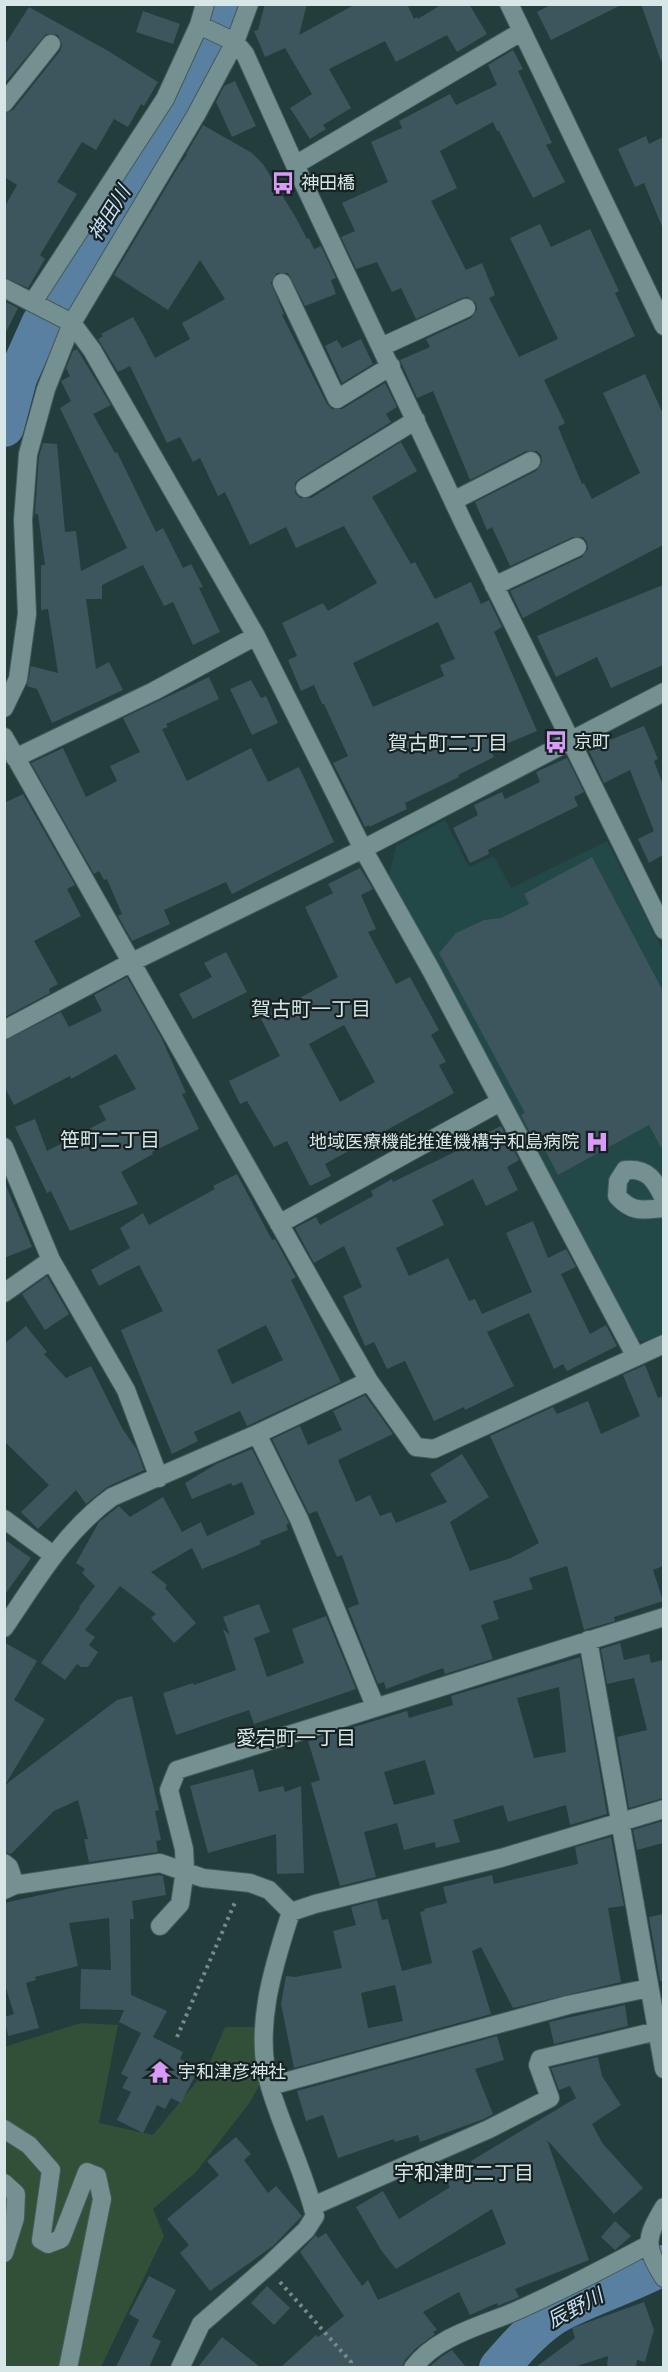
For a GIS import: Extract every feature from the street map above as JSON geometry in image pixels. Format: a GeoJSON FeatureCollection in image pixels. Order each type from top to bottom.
{"type":"FeatureCollection","features":[{"type":"Feature","properties":{"kind":"street"},"geometry":{"type":"LineString","coordinates":[[37,304],[165,99],[202,26],[205,4]]}},
{"type":"Feature","properties":{"kind":"street"},"geometry":{"type":"LineString","coordinates":[[4,708],[18,679],[27,614],[23,520],[28,454],[67,320],[196,115],[249,4]]}},
{"type":"Feature","properties":{"kind":"street"},"geometry":{"type":"LineString","coordinates":[[508,4],[663,326]]}},
{"type":"Feature","properties":{"kind":"street"},"geometry":{"type":"LineString","coordinates":[[202,26],[232,40],[245,54],[453,501],[663,930]]}},
{"type":"Feature","properties":{"kind":"street"},"geometry":{"type":"LineString","coordinates":[[295,165],[521,32]]}},
{"type":"Feature","properties":{"kind":"street"},"geometry":{"type":"LineString","coordinates":[[4,103],[51,44]]}},
{"type":"Feature","properties":{"kind":"street"},"geometry":{"type":"LineString","coordinates":[[282,283],[337,399],[391,366]]}},
{"type":"Feature","properties":{"kind":"street"},"geometry":{"type":"LineString","coordinates":[[4,288],[67,320],[97,358],[256,636],[363,849],[431,970],[636,1357]]}},
{"type":"Feature","properties":{"kind":"street"},"geometry":{"type":"LineString","coordinates":[[381,347],[465,308]]}},
{"type":"Feature","properties":{"kind":"street"},"geometry":{"type":"LineString","coordinates":[[305,488],[416,420]]}},
{"type":"Feature","properties":{"kind":"street"},"geometry":{"type":"LineString","coordinates":[[453,501],[531,462]]}},
{"type":"Feature","properties":{"kind":"street"},"geometry":{"type":"LineString","coordinates":[[494,586],[578,547]]}},
{"type":"Feature","properties":{"kind":"street"},"geometry":{"type":"LineString","coordinates":[[15,758],[154,691],[256,636]]}},
{"type":"Feature","properties":{"kind":"street"},"geometry":{"type":"LineString","coordinates":[[4,1030],[130,963],[363,849],[663,692]]}},
{"type":"Feature","properties":{"kind":"street"},"geometry":{"type":"LineString","coordinates":[[4,737],[130,963],[369,1381],[416,1447],[434,1449],[663,1344]]}},
{"type":"Feature","properties":{"kind":"street"},"geometry":{"type":"LineString","coordinates":[[279,1224],[500,1102]]}},
{"type":"Feature","properties":{"kind":"street"},"geometry":{"type":"LineString","coordinates":[[4,1147],[51,1260],[126,1390],[159,1478]]}},
{"type":"Feature","properties":{"kind":"street"},"geometry":{"type":"LineString","coordinates":[[663,1198],[654,1179],[645,1172],[625,1170],[618,1181],[617,1196],[627,1207],[642,1210],[663,1208]]}},
{"type":"Feature","properties":{"kind":"street"},"geometry":{"type":"LineString","coordinates":[[4,1293],[51,1260]]}},
{"type":"Feature","properties":{"kind":"street"},"geometry":{"type":"LineString","coordinates":[[4,1628],[53,1555],[93,1511],[112,1497],[257,1434],[369,1381]]}},
{"type":"Feature","properties":{"kind":"street"},"geometry":{"type":"LineString","coordinates":[[257,1434],[299,1519],[375,1706]]}},
{"type":"Feature","properties":{"kind":"street"},"geometry":{"type":"LineString","coordinates":[[4,1519],[53,1555]]}},
{"type":"Feature","properties":{"kind":"street"},"geometry":{"type":"LineString","coordinates":[[160,1926],[180,1905],[185,1870],[184,1850],[169,1790],[177,1770],[663,1617]]}},
{"type":"Feature","properties":{"kind":"street"},"geometry":{"type":"LineString","coordinates":[[588,1640],[663,2069]]}},
{"type":"Feature","properties":{"kind":"street"},"geometry":{"type":"LineString","coordinates":[[291,1912],[501,1858],[663,1809]]}},
{"type":"Feature","properties":{"kind":"street"},"geometry":{"type":"LineString","coordinates":[[4,1863],[9,1867],[10,1887],[160,1863],[203,1878],[243,1882],[269,1890],[291,1912]]}},
{"type":"Feature","properties":{"kind":"street"},"geometry":{"type":"LineString","coordinates":[[180,2367],[201,2324],[267,2267],[306,2230],[315,2216],[307,2186],[270,2086],[265,2062],[264,2022],[277,1956],[291,1912]]}},
{"type":"Feature","properties":{"kind":"street"},"geometry":{"type":"LineString","coordinates":[[270,2086],[568,2005],[650,1988]]}},
{"type":"Feature","properties":{"kind":"street"},"geometry":{"type":"LineString","coordinates":[[313,2206],[479,2133],[550,2098],[538,2065],[540,2059],[657,2031]]}},
{"type":"Feature","properties":{"kind":"street"},"geometry":{"type":"LineString","coordinates":[[4,2129],[29,2145],[51,2170],[41,2240],[48,2244],[61,2239],[87,2172],[97,2176],[102,2199],[68,2367]]}},
{"type":"Feature","properties":{"kind":"street"},"geometry":{"type":"LineString","coordinates":[[4,2183],[16,2194],[15,2218],[4,2253]]}},
{"type":"Feature","properties":{"kind":"street"},"geometry":{"type":"LineString","coordinates":[[663,2207],[649,2250],[663,2278]]}},
{"type":"Feature","properties":{"kind":"street"},"geometry":{"type":"LineString","coordinates":[[413,2367],[419,2360],[452,2337],[649,2250]]}},
{"type":"Feature","properties":{"kind":"path"},"geometry":{"type":"LineString","coordinates":[[177,2037],[243,1882]]}},
{"type":"Feature","properties":{"kind":"path"},"geometry":{"type":"LineString","coordinates":[[267,2267],[351,2361],[349,2367]]}},
{"type":"Feature","properties":{"kind":"shaded area","name":"地域医療機能推進機構宇和島病院"},"geometry":{"type":"Polygon","coordinates":[[[445,820],[469,867],[494,856],[511,888],[607,841],[663,951],[663,1334],[645,1342],[636,1340],[389,876],[396,846],[445,820]]]}},
{"type":"Feature","properties":{"kind":"green space"},"geometry":{"type":"Polygon","coordinates":[[[81,2023],[118,2025],[99,2123],[153,2135],[207,2069],[225,2027],[258,2027],[261,2082],[250,2102],[196,2172],[153,2209],[164,2236],[101,2367],[5,2367],[4,2047],[81,2023]]]}},
{"type":"Feature","properties":{"kind":"building"},"geometry":{"type":"Polygon","coordinates":[[[265,4],[307,4],[299,35],[356,4],[407,4],[414,19],[417,17],[418,19],[442,4],[469,4],[487,34],[457,52],[447,35],[396,62],[385,41],[329,69],[351,108],[323,125],[326,129],[310,139],[290,108],[312,94],[285,48],[265,57],[254,31],[258,30],[265,4]]]}},
{"type":"Feature","properties":{"kind":"building"},"geometry":{"type":"Polygon","coordinates":[[[552,4],[623,4],[551,40],[537,12],[552,4]]]}},
{"type":"Feature","properties":{"kind":"building"},"geometry":{"type":"Polygon","coordinates":[[[641,4],[663,4],[663,60],[661,61],[641,4]]]}},
{"type":"Feature","properties":{"kind":"building"},"geometry":{"type":"Polygon","coordinates":[[[29,7],[110,52],[158,82],[144,106],[141,104],[128,127],[114,119],[96,150],[82,142],[57,182],[77,194],[40,255],[45,259],[28,288],[4,277],[4,208],[17,185],[4,177],[4,114],[13,110],[60,51],[62,45],[58,35],[46,34],[4,84],[4,46],[29,7]]]}},
{"type":"Feature","properties":{"kind":"building"},"geometry":{"type":"Polygon","coordinates":[[[143,11],[180,24],[173,44],[136,32],[143,11]]]}},
{"type":"Feature","properties":{"kind":"building"},"geometry":{"type":"Polygon","coordinates":[[[513,50],[523,69],[518,71],[552,143],[546,145],[565,182],[533,198],[493,122],[440,151],[457,188],[431,201],[466,270],[482,263],[495,295],[489,298],[519,357],[558,339],[510,238],[540,224],[551,247],[590,229],[619,291],[615,293],[635,336],[544,380],[565,423],[558,427],[582,484],[584,483],[592,499],[640,473],[603,393],[645,374],[663,414],[663,545],[523,618],[510,591],[582,557],[588,549],[587,542],[583,537],[573,537],[510,566],[492,527],[487,530],[475,502],[536,471],[542,462],[541,455],[537,451],[526,451],[470,480],[433,391],[417,398],[400,360],[430,347],[426,339],[471,318],[477,310],[476,303],[468,297],[462,298],[416,319],[401,288],[392,292],[377,262],[356,269],[341,237],[355,231],[342,203],[388,182],[371,142],[402,128],[399,121],[450,94],[456,105],[497,85],[488,65],[513,50]]]}},
{"type":"Feature","properties":{"kind":"building"},"geometry":{"type":"Polygon","coordinates":[[[235,81],[256,126],[232,137],[216,102],[224,86],[235,81]]]}},
{"type":"Feature","properties":{"kind":"building"},"geometry":{"type":"Polygon","coordinates":[[[203,125],[252,153],[263,164],[314,249],[321,246],[336,278],[331,280],[336,294],[305,306],[288,273],[277,273],[271,283],[284,314],[282,315],[327,404],[332,409],[342,409],[385,383],[397,407],[386,414],[391,422],[299,479],[295,483],[295,493],[300,498],[311,498],[401,442],[417,471],[372,497],[411,564],[415,562],[435,599],[471,582],[481,604],[489,600],[502,627],[494,632],[537,731],[491,750],[494,757],[405,803],[407,809],[369,827],[369,825],[365,827],[333,763],[348,756],[324,704],[314,685],[301,691],[288,660],[297,656],[282,623],[323,603],[328,611],[377,583],[344,526],[296,548],[286,527],[250,545],[225,492],[218,496],[200,458],[193,462],[180,437],[167,443],[130,366],[118,372],[98,339],[103,336],[101,334],[133,317],[155,358],[190,339],[182,323],[225,299],[200,260],[168,310],[114,275],[203,125]],[[438,622],[353,663],[373,707],[444,676],[440,665],[455,659],[438,622]]]}},
{"type":"Feature","properties":{"kind":"building"},"geometry":{"type":"Polygon","coordinates":[[[646,136],[649,144],[663,137],[663,229],[644,183],[635,187],[618,149],[646,136]]]}},
{"type":"Feature","properties":{"kind":"building"},"geometry":{"type":"Polygon","coordinates":[[[4,301],[18,308],[4,336],[4,301]]]}},
{"type":"Feature","properties":{"kind":"building"},"geometry":{"type":"Polygon","coordinates":[[[361,339],[373,364],[342,383],[325,346],[337,340],[342,348],[361,339]]]}},
{"type":"Feature","properties":{"kind":"building"},"geometry":{"type":"Polygon","coordinates":[[[77,349],[111,405],[93,414],[115,453],[117,452],[156,532],[163,528],[183,568],[191,564],[203,587],[199,588],[220,632],[193,645],[173,602],[164,606],[143,565],[102,585],[102,599],[86,599],[96,669],[109,662],[123,690],[52,723],[37,689],[27,686],[31,666],[58,673],[48,609],[41,610],[41,565],[45,565],[38,514],[35,512],[39,456],[43,443],[57,444],[65,532],[76,531],[81,571],[127,548],[60,408],[71,401],[61,381],[70,376],[66,368],[73,351],[77,349]]]}},
{"type":"Feature","properties":{"kind":"building"},"geometry":{"type":"Polygon","coordinates":[[[663,585],[663,665],[611,688],[597,657],[556,677],[537,636],[663,585]]]}},
{"type":"Feature","properties":{"kind":"building"},"geometry":{"type":"Polygon","coordinates":[[[209,677],[219,699],[166,724],[168,727],[162,729],[187,781],[251,748],[268,782],[299,767],[334,842],[232,894],[226,882],[164,910],[170,924],[132,941],[118,916],[122,914],[107,879],[104,880],[99,871],[94,874],[31,763],[63,748],[86,797],[117,781],[110,766],[140,752],[123,718],[209,677]]]}},
{"type":"Feature","properties":{"kind":"building"},"geometry":{"type":"Polygon","coordinates":[[[251,680],[261,698],[266,696],[278,723],[252,735],[230,689],[251,680]]]}},
{"type":"Feature","properties":{"kind":"building"},"geometry":{"type":"Polygon","coordinates":[[[644,726],[658,759],[654,761],[663,785],[663,855],[649,863],[638,839],[654,831],[630,770],[604,783],[588,749],[609,738],[610,740],[644,726]]]}},
{"type":"Feature","properties":{"kind":"building"},"geometry":{"type":"Polygon","coordinates":[[[567,758],[584,792],[574,797],[578,806],[488,850],[489,854],[470,863],[453,828],[478,815],[474,805],[502,792],[505,799],[540,782],[536,772],[567,758]]]}},
{"type":"Feature","properties":{"kind":"building"},"geometry":{"type":"Polygon","coordinates":[[[23,794],[75,885],[67,889],[81,916],[34,941],[58,984],[49,989],[50,993],[5,1017],[4,803],[23,794]]]}},
{"type":"Feature","properties":{"kind":"building"},"geometry":{"type":"Polygon","coordinates":[[[592,857],[663,991],[663,1151],[649,1125],[558,1175],[544,1148],[539,1150],[521,1115],[525,1113],[439,953],[456,933],[484,920],[501,918],[529,904],[524,894],[592,857]]]}},
{"type":"Feature","properties":{"kind":"building"},"geometry":{"type":"Polygon","coordinates":[[[360,868],[373,889],[361,895],[376,929],[368,932],[396,984],[410,977],[439,1030],[431,1035],[446,1062],[439,1065],[454,1093],[325,1164],[331,1176],[310,1186],[287,1141],[274,1147],[247,1101],[240,1104],[229,1081],[280,1056],[261,1019],[338,977],[305,907],[333,893],[328,884],[360,868]],[[344,1025],[309,1044],[340,1102],[375,1082],[344,1025]]]}},
{"type":"Feature","properties":{"kind":"building"},"geometry":{"type":"Polygon","coordinates":[[[226,952],[247,992],[193,1019],[179,994],[212,977],[204,963],[226,952]]]}},
{"type":"Feature","properties":{"kind":"building"},"geometry":{"type":"Polygon","coordinates":[[[127,977],[161,1037],[186,1093],[182,1094],[199,1129],[152,1152],[153,1154],[121,1172],[138,1204],[70,1231],[51,1191],[47,1193],[15,1127],[35,1119],[47,1151],[106,1120],[99,1106],[136,1089],[116,1054],[71,1079],[70,1076],[14,1105],[4,1086],[4,1041],[61,1012],[69,1027],[102,1011],[94,995],[127,977]]]}},
{"type":"Feature","properties":{"kind":"building"},"geometry":{"type":"Polygon","coordinates":[[[501,1126],[519,1160],[507,1167],[518,1190],[486,1206],[473,1179],[432,1200],[444,1225],[396,1248],[409,1276],[448,1258],[469,1301],[475,1299],[482,1314],[532,1292],[506,1233],[533,1221],[548,1258],[566,1249],[576,1267],[561,1274],[590,1334],[606,1325],[617,1346],[567,1371],[563,1364],[554,1369],[529,1313],[487,1332],[514,1386],[465,1410],[464,1407],[434,1421],[405,1361],[387,1369],[374,1342],[365,1346],[343,1296],[362,1287],[344,1246],[314,1263],[295,1228],[316,1217],[320,1225],[373,1196],[371,1191],[392,1179],[393,1182],[471,1144],[470,1141],[501,1126]]]}},
{"type":"Feature","properties":{"kind":"building"},"geometry":{"type":"Polygon","coordinates":[[[237,1174],[272,1240],[275,1239],[296,1277],[291,1280],[341,1382],[247,1426],[240,1411],[194,1432],[198,1441],[172,1454],[121,1330],[163,1311],[139,1265],[99,1286],[91,1270],[130,1248],[120,1228],[143,1213],[149,1225],[215,1189],[213,1186],[237,1174]],[[266,1325],[217,1350],[232,1384],[283,1360],[266,1325]]]}},
{"type":"Feature","properties":{"kind":"building"},"geometry":{"type":"Polygon","coordinates":[[[4,1181],[32,1247],[4,1258],[4,1181]]]}},
{"type":"Feature","properties":{"kind":"building"},"geometry":{"type":"Polygon","coordinates":[[[47,1276],[69,1314],[45,1330],[22,1294],[47,1276]]]}},
{"type":"Feature","properties":{"kind":"building"},"geometry":{"type":"Polygon","coordinates":[[[26,1326],[47,1352],[44,1354],[66,1378],[91,1366],[122,1428],[137,1450],[144,1470],[107,1487],[86,1504],[76,1490],[38,1529],[21,1512],[49,1485],[4,1441],[4,1344],[26,1326]]]}},
{"type":"Feature","properties":{"kind":"building"},"geometry":{"type":"Polygon","coordinates":[[[645,1365],[658,1398],[663,1396],[663,1566],[653,1570],[663,1601],[614,1617],[615,1621],[584,1630],[567,1566],[529,1578],[533,1589],[493,1601],[499,1619],[481,1625],[493,1659],[445,1674],[443,1668],[386,1689],[384,1682],[378,1684],[348,1608],[359,1604],[342,1555],[337,1557],[317,1511],[309,1514],[272,1439],[300,1426],[308,1445],[342,1430],[333,1411],[365,1395],[393,1434],[338,1460],[356,1502],[370,1495],[380,1516],[391,1512],[396,1523],[447,1502],[430,1474],[462,1454],[489,1497],[450,1522],[470,1571],[511,1558],[539,1543],[490,1436],[553,1407],[557,1414],[588,1401],[601,1434],[640,1416],[623,1375],[645,1365]]]}},
{"type":"Feature","properties":{"kind":"building"},"geometry":{"type":"Polygon","coordinates":[[[252,1449],[289,1523],[286,1525],[288,1530],[202,1569],[192,1548],[151,1572],[167,1585],[165,1588],[196,1623],[174,1643],[151,1618],[156,1614],[120,1586],[85,1630],[95,1637],[89,1645],[98,1652],[88,1667],[81,1667],[77,1664],[65,1680],[41,1663],[95,1586],[82,1573],[85,1569],[76,1563],[99,1522],[119,1506],[130,1517],[163,1497],[182,1532],[201,1522],[207,1536],[255,1514],[242,1482],[233,1486],[231,1483],[192,1499],[185,1483],[216,1464],[252,1449]]]}},
{"type":"Feature","properties":{"kind":"building"},"geometry":{"type":"Polygon","coordinates":[[[4,1539],[31,1558],[4,1596],[4,1539]]]}},
{"type":"Feature","properties":{"kind":"building"},"geometry":{"type":"Polygon","coordinates":[[[259,1604],[270,1632],[254,1638],[267,1677],[304,1663],[292,1629],[326,1616],[356,1689],[254,1724],[249,1710],[176,1735],[163,1693],[236,1670],[223,1629],[230,1635],[223,1617],[259,1604]]]}},
{"type":"Feature","properties":{"kind":"building"},"geometry":{"type":"Polygon","coordinates":[[[4,1642],[37,1661],[14,1700],[45,1719],[5,1785],[117,1700],[132,1696],[159,1810],[155,1811],[161,1840],[156,1841],[158,1852],[89,1862],[84,1839],[88,1839],[78,1800],[54,1811],[11,1854],[4,1852],[4,1642]]]}},
{"type":"Feature","properties":{"kind":"building"},"geometry":{"type":"Polygon","coordinates":[[[620,1643],[624,1660],[649,1654],[651,1663],[663,1660],[663,1798],[629,1808],[617,1737],[647,1730],[634,1678],[607,1684],[601,1649],[620,1643]]]}},
{"type":"Feature","properties":{"kind":"building"},"geometry":{"type":"Polygon","coordinates":[[[580,1657],[607,1814],[570,1825],[566,1805],[508,1822],[503,1805],[453,1820],[460,1842],[436,1848],[435,1842],[404,1850],[397,1823],[364,1832],[376,1877],[340,1886],[311,1783],[320,1780],[308,1741],[407,1711],[409,1718],[453,1705],[451,1696],[580,1657]],[[559,1687],[517,1698],[534,1758],[566,1752],[559,1687]],[[425,1760],[384,1772],[394,1805],[435,1794],[425,1760]]]}},
{"type":"Feature","properties":{"kind":"building"},"geometry":{"type":"Polygon","coordinates":[[[253,1769],[259,1792],[283,1786],[285,1792],[301,1786],[304,1873],[277,1874],[276,1834],[208,1853],[190,1786],[253,1769]]]}},
{"type":"Feature","properties":{"kind":"building"},"geometry":{"type":"Polygon","coordinates":[[[663,1821],[663,1843],[637,1850],[633,1830],[663,1821]]]}},
{"type":"Feature","properties":{"kind":"building"},"geometry":{"type":"Polygon","coordinates":[[[611,1837],[624,1906],[608,1908],[621,1982],[513,2008],[481,1947],[472,1951],[491,2014],[294,2068],[281,2004],[286,1976],[295,1977],[342,1968],[333,1931],[356,1925],[351,1907],[377,1900],[382,1920],[388,1919],[402,1971],[432,1963],[420,1912],[447,1903],[443,1887],[492,1875],[494,1884],[578,1864],[575,1847],[611,1837]],[[395,1985],[361,1993],[368,2028],[403,2021],[395,1985]]]}},
{"type":"Feature","properties":{"kind":"building"},"geometry":{"type":"Polygon","coordinates":[[[163,1876],[166,1895],[132,1901],[134,1919],[130,1919],[131,1995],[167,2011],[153,2037],[183,2052],[180,2059],[199,2068],[181,2103],[171,2098],[165,2109],[157,2105],[143,2133],[117,2120],[131,2092],[122,2088],[128,2077],[121,2074],[141,2033],[119,2022],[124,2010],[80,2009],[81,1969],[111,1970],[109,1918],[69,1923],[78,1966],[35,1977],[36,1980],[26,1983],[39,2028],[8,2036],[4,2017],[14,2014],[4,1982],[4,1903],[77,1887],[163,1876]]]}},
{"type":"Feature","properties":{"kind":"building"},"geometry":{"type":"Polygon","coordinates":[[[663,1914],[663,1981],[660,1981],[649,1917],[663,1914]]]}},
{"type":"Feature","properties":{"kind":"building"},"geometry":{"type":"Polygon","coordinates":[[[625,2005],[628,2026],[554,2044],[549,2022],[625,2005]]]}},
{"type":"Feature","properties":{"kind":"building"},"geometry":{"type":"Polygon","coordinates":[[[497,2036],[504,2060],[475,2069],[493,2114],[484,2119],[420,2142],[418,2135],[395,2142],[394,2139],[338,2158],[323,2115],[306,2121],[297,2091],[497,2036]]]}},
{"type":"Feature","properties":{"kind":"building"},"geometry":{"type":"Polygon","coordinates":[[[598,2057],[602,2076],[621,2105],[592,2124],[603,2144],[643,2188],[614,2214],[547,2140],[589,2260],[515,2289],[519,2297],[498,2306],[497,2303],[470,2315],[459,2292],[423,2312],[437,2330],[415,2349],[402,2367],[281,2367],[316,2335],[318,2337],[344,2316],[300,2252],[316,2235],[318,2238],[326,2233],[362,2286],[368,2280],[378,2300],[506,2244],[492,2209],[396,2269],[381,2250],[356,2207],[383,2191],[399,2219],[450,2187],[445,2179],[472,2163],[471,2161],[576,2098],[570,2086],[559,2090],[551,2068],[598,2057]]]}},
{"type":"Feature","properties":{"kind":"building"},"geometry":{"type":"Polygon","coordinates":[[[236,2137],[251,2154],[244,2160],[268,2193],[276,2186],[302,2216],[273,2246],[210,2291],[180,2253],[189,2245],[167,2219],[219,2175],[207,2161],[236,2137]]]}},
{"type":"Feature","properties":{"kind":"building"},"geometry":{"type":"Polygon","coordinates":[[[615,2221],[631,2236],[615,2250],[601,2237],[615,2221]]]}},
{"type":"Feature","properties":{"kind":"building"},"geometry":{"type":"Polygon","coordinates":[[[149,2276],[176,2290],[152,2337],[161,2341],[149,2367],[116,2367],[139,2320],[129,2314],[149,2276]]]}},
{"type":"Feature","properties":{"kind":"building"},"geometry":{"type":"Polygon","coordinates":[[[267,2286],[290,2308],[274,2325],[251,2303],[267,2286]]]}},
{"type":"Feature","properties":{"kind":"building"},"geometry":{"type":"Polygon","coordinates":[[[644,2302],[654,2330],[645,2362],[637,2360],[636,2367],[607,2367],[608,2356],[574,2367],[536,2367],[575,2338],[572,2328],[644,2302]]]}},
{"type":"Feature","properties":{"kind":"building"},"geometry":{"type":"Polygon","coordinates":[[[222,2337],[260,2367],[198,2367],[222,2337]]]}},
{"type":"Feature","properties":{"kind":"building"},"geometry":{"type":"Polygon","coordinates":[[[452,2350],[466,2367],[429,2367],[441,2357],[452,2350]]]}},
{"type":"Feature","properties":{"kind":"waterway","name":"神田川"},"geometry":{"type":"LineString","coordinates":[[4,427],[17,378],[41,324],[199,68],[225,4]]}},
{"type":"Feature","properties":{"kind":"waterway","name":"辰野川"},"geometry":{"type":"LineString","coordinates":[[499,2368],[528,2336],[552,2316],[664,2265]]}},
{"type":"Feature","properties":{"kind":"place","name":"神田橋"},"geometry":{"type":"Point","coordinates":[283,183]}},
{"type":"Feature","properties":{"kind":"place","name":"京町"},"geometry":{"type":"Point","coordinates":[556,742]}},
{"type":"Feature","properties":{"kind":"place","name":"地域医療機能推進機構宇和島病院"},"geometry":{"type":"Point","coordinates":[597,1142]}},
{"type":"Feature","properties":{"kind":"place","name":"宇和津彦神社"},"geometry":{"type":"Point","coordinates":[160,2072]}},
{"type":"Feature","properties":{"kind":"district","name":"賀古町二丁目"},"geometry":{"type":"Point","coordinates":[448,743]}},
{"type":"Feature","properties":{"kind":"district","name":"賀古町一丁目"},"geometry":{"type":"Point","coordinates":[311,1009]}},
{"type":"Feature","properties":{"kind":"district","name":"笹町二丁目"},"geometry":{"type":"Point","coordinates":[110,1140]}},
{"type":"Feature","properties":{"kind":"district","name":"愛宕町一丁目"},"geometry":{"type":"Point","coordinates":[296,1738]}},
{"type":"Feature","properties":{"kind":"district","name":"宇和津町二丁目"},"geometry":{"type":"Point","coordinates":[464,2173]}}]}
